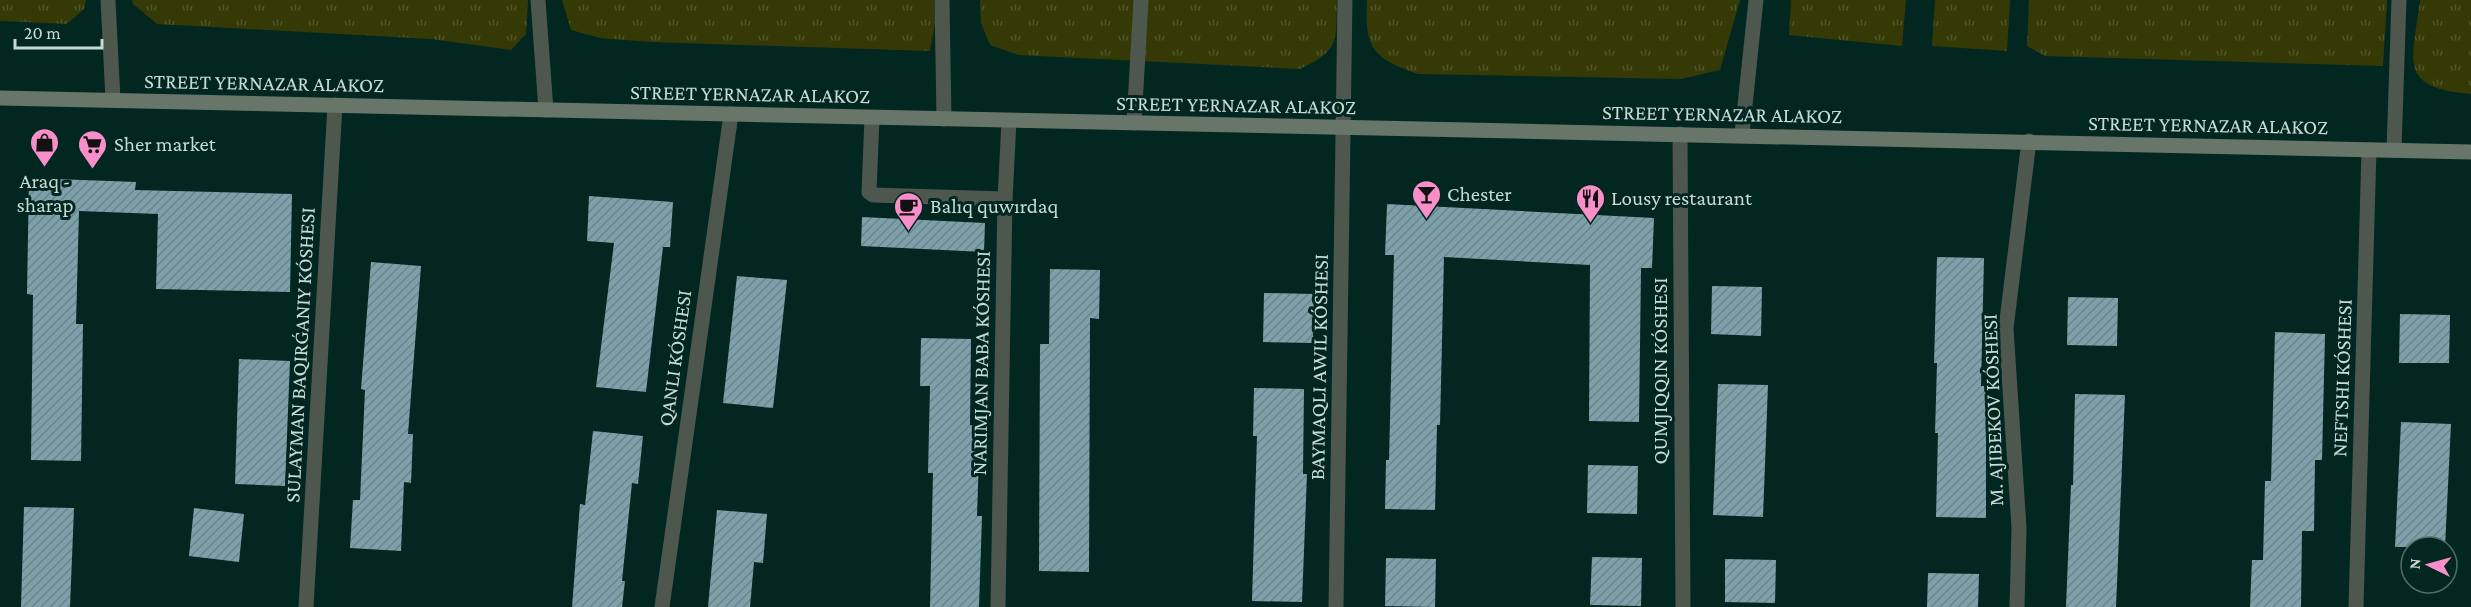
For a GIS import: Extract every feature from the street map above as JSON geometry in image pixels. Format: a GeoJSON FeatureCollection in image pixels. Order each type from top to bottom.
{"type":"FeatureCollection","features":[{"type":"Feature","properties":{"kind":"main road","name":"STREET YERNAZAR ALAKOZ"},"geometry":{"type":"LineString","coordinates":[[0,98],[1343,128],[1742,134],[2471,152]]}},
{"type":"Feature","properties":{"kind":"street"},"geometry":{"type":"LineString","coordinates":[[108,0],[113,100]]}},
{"type":"Feature","properties":{"kind":"street"},"geometry":{"type":"LineString","coordinates":[[538,0],[546,110]]}},
{"type":"Feature","properties":{"kind":"street"},"geometry":{"type":"LineString","coordinates":[[942,0],[944,119]]}},
{"type":"Feature","properties":{"kind":"street"},"geometry":{"type":"LineString","coordinates":[[1134,123],[1141,0]]}},
{"type":"Feature","properties":{"kind":"street"},"geometry":{"type":"LineString","coordinates":[[1336,607],[1345,0]]}},
{"type":"Feature","properties":{"kind":"street"},"geometry":{"type":"LineString","coordinates":[[1742,134],[1756,0]]}},
{"type":"Feature","properties":{"kind":"street"},"geometry":{"type":"LineString","coordinates":[[2394,150],[2399,0]]}},
{"type":"Feature","properties":{"kind":"street"},"geometry":{"type":"LineString","coordinates":[[306,607],[335,105]]}},
{"type":"Feature","properties":{"kind":"street"},"geometry":{"type":"LineString","coordinates":[[662,607],[731,114]]}},
{"type":"Feature","properties":{"kind":"street"},"geometry":{"type":"LineString","coordinates":[[872,118],[869,192],[873,195],[1005,199]]}},
{"type":"Feature","properties":{"kind":"street","name":"NARIMJAN BABA KÓSHESI"},"geometry":{"type":"LineString","coordinates":[[998,607],[1005,199],[1009,121]]}},
{"type":"Feature","properties":{"kind":"street"},"geometry":{"type":"LineString","coordinates":[[1680,134],[1683,607]]}},
{"type":"Feature","properties":{"kind":"street","name":"M. AJIBEKOV KÓSHESI"},"geometry":{"type":"LineString","coordinates":[[2017,607],[2019,528],[2006,328],[2030,141]]}},
{"type":"Feature","properties":{"kind":"street","name":"NEFTSHI KÓSHESI"},"geometry":{"type":"LineString","coordinates":[[2355,607],[2369,150]]}},
{"type":"Feature","properties":{"kind":"green space"},"geometry":{"type":"Polygon","coordinates":[[[0,0],[86,0],[84,9],[67,24],[0,21],[0,0]]]}},
{"type":"Feature","properties":{"kind":"green space"},"geometry":{"type":"Polygon","coordinates":[[[132,0],[528,0],[528,2],[526,34],[511,50],[431,39],[157,24],[133,4],[132,0]]]}},
{"type":"Feature","properties":{"kind":"green space"},"geometry":{"type":"Polygon","coordinates":[[[562,0],[934,0],[935,23],[930,51],[651,42],[600,38],[571,30],[562,0]]]}},
{"type":"Feature","properties":{"kind":"green space"},"geometry":{"type":"Polygon","coordinates":[[[980,0],[1337,0],[1333,43],[1323,56],[1300,69],[1019,55],[990,45],[981,23],[980,0]]]}},
{"type":"Feature","properties":{"kind":"green space"},"geometry":{"type":"Polygon","coordinates":[[[1367,0],[1740,0],[1720,70],[1681,79],[1418,74],[1391,63],[1374,49],[1367,30],[1367,0]]]}},
{"type":"Feature","properties":{"kind":"green space"},"geometry":{"type":"Polygon","coordinates":[[[1791,0],[1906,0],[1902,46],[1789,35],[1791,0]]]}},
{"type":"Feature","properties":{"kind":"green space"},"geometry":{"type":"Polygon","coordinates":[[[1935,0],[2010,0],[2007,51],[1932,46],[1935,0]]]}},
{"type":"Feature","properties":{"kind":"green space"},"geometry":{"type":"Polygon","coordinates":[[[2029,0],[2387,0],[2383,66],[2045,56],[2027,46],[2029,0]]]}},
{"type":"Feature","properties":{"kind":"green space"},"geometry":{"type":"Polygon","coordinates":[[[2420,0],[2471,0],[2471,94],[2447,91],[2430,85],[2420,77],[2413,55],[2420,0]]]}},
{"type":"Feature","properties":{"kind":"building"},"geometry":{"type":"Polygon","coordinates":[[[29,178],[136,182],[135,190],[292,194],[290,292],[156,289],[158,214],[79,211],[76,324],[83,324],[81,461],[31,460],[33,295],[27,294],[29,178]]]}},
{"type":"Feature","properties":{"kind":"building"},"geometry":{"type":"Polygon","coordinates":[[[589,196],[673,202],[670,247],[663,247],[646,392],[596,387],[614,243],[587,241],[589,196]]]}},
{"type":"Feature","properties":{"kind":"building"},"geometry":{"type":"Polygon","coordinates":[[[1387,204],[1654,218],[1652,268],[1641,268],[1639,422],[1589,421],[1590,265],[1444,257],[1440,425],[1437,425],[1435,510],[1385,509],[1386,460],[1389,460],[1394,255],[1385,255],[1387,204]]]}},
{"type":"Feature","properties":{"kind":"building"},"geometry":{"type":"Polygon","coordinates":[[[862,217],[985,223],[984,252],[861,246],[862,217]]]}},
{"type":"Feature","properties":{"kind":"building"},"geometry":{"type":"Polygon","coordinates":[[[1937,257],[1984,258],[1981,386],[1986,386],[1986,518],[1936,517],[1938,433],[1935,433],[1937,363],[1934,363],[1937,257]]]}},
{"type":"Feature","properties":{"kind":"building"},"geometry":{"type":"Polygon","coordinates":[[[371,262],[421,266],[408,434],[413,434],[411,483],[404,482],[401,551],[350,548],[353,500],[360,500],[365,390],[361,389],[371,262]]]}},
{"type":"Feature","properties":{"kind":"building"},"geometry":{"type":"Polygon","coordinates":[[[1050,269],[1100,270],[1099,319],[1090,318],[1089,572],[1039,571],[1040,344],[1049,344],[1050,269]]]}},
{"type":"Feature","properties":{"kind":"building"},"geometry":{"type":"Polygon","coordinates":[[[737,276],[787,280],[773,408],[723,403],[737,276]]]}},
{"type":"Feature","properties":{"kind":"building"},"geometry":{"type":"Polygon","coordinates":[[[1712,286],[1762,287],[1761,336],[1711,334],[1712,286]]]}},
{"type":"Feature","properties":{"kind":"building"},"geometry":{"type":"Polygon","coordinates":[[[1264,293],[1314,294],[1313,343],[1263,342],[1264,293]]]}},
{"type":"Feature","properties":{"kind":"building"},"geometry":{"type":"Polygon","coordinates":[[[2068,297],[2118,298],[2117,346],[2067,345],[2068,297]]]}},
{"type":"Feature","properties":{"kind":"building"},"geometry":{"type":"Polygon","coordinates":[[[2400,314],[2450,315],[2449,363],[2399,363],[2400,314]]]}},
{"type":"Feature","properties":{"kind":"building"},"geometry":{"type":"Polygon","coordinates":[[[2275,332],[2325,334],[2322,460],[2315,460],[2314,531],[2302,531],[2301,607],[2250,607],[2252,560],[2263,560],[2265,481],[2271,481],[2275,332]]]}},
{"type":"Feature","properties":{"kind":"building"},"geometry":{"type":"Polygon","coordinates":[[[921,338],[971,339],[970,425],[980,426],[977,516],[982,516],[979,607],[930,607],[933,473],[928,473],[930,386],[920,386],[921,338]]]}},
{"type":"Feature","properties":{"kind":"building"},"geometry":{"type":"Polygon","coordinates":[[[239,359],[290,361],[285,486],[235,484],[239,359]]]}},
{"type":"Feature","properties":{"kind":"building"},"geometry":{"type":"Polygon","coordinates":[[[1718,384],[1768,385],[1763,517],[1713,515],[1718,384]]]}},
{"type":"Feature","properties":{"kind":"building"},"geometry":{"type":"Polygon","coordinates":[[[1254,388],[1304,389],[1303,474],[1307,474],[1302,602],[1252,601],[1257,436],[1253,436],[1254,388]]]}},
{"type":"Feature","properties":{"kind":"building"},"geometry":{"type":"Polygon","coordinates":[[[2075,394],[2125,395],[2116,607],[2066,607],[2071,485],[2073,485],[2075,394]]]}},
{"type":"Feature","properties":{"kind":"building"},"geometry":{"type":"Polygon","coordinates":[[[2401,422],[2451,424],[2446,535],[2399,535],[2399,547],[2395,547],[2401,422]]]}},
{"type":"Feature","properties":{"kind":"building"},"geometry":{"type":"Polygon","coordinates":[[[593,431],[643,436],[638,484],[632,483],[622,581],[625,581],[622,607],[572,607],[580,504],[585,505],[593,431]]]}},
{"type":"Feature","properties":{"kind":"building"},"geometry":{"type":"Polygon","coordinates":[[[1588,465],[1638,466],[1637,514],[1587,513],[1588,465]]]}},
{"type":"Feature","properties":{"kind":"building"},"geometry":{"type":"Polygon","coordinates":[[[24,507],[74,508],[70,607],[21,607],[24,507]]]}},
{"type":"Feature","properties":{"kind":"building"},"geometry":{"type":"Polygon","coordinates":[[[194,508],[244,514],[239,562],[189,556],[194,508]]]}},
{"type":"Feature","properties":{"kind":"building"},"geometry":{"type":"Polygon","coordinates":[[[717,510],[767,514],[763,563],[754,562],[750,607],[708,607],[717,510]]]}},
{"type":"Feature","properties":{"kind":"building"},"geometry":{"type":"Polygon","coordinates":[[[1592,557],[1642,558],[1641,606],[1590,605],[1592,557]]]}},
{"type":"Feature","properties":{"kind":"building"},"geometry":{"type":"Polygon","coordinates":[[[1386,558],[1436,559],[1435,607],[1385,606],[1386,558]]]}},
{"type":"Feature","properties":{"kind":"building"},"geometry":{"type":"Polygon","coordinates":[[[1725,559],[1776,560],[1775,603],[1725,602],[1725,559]]]}},
{"type":"Feature","properties":{"kind":"building"},"geometry":{"type":"Polygon","coordinates":[[[1928,573],[1979,574],[1978,607],[1927,607],[1928,573]]]}},
{"type":"Feature","properties":{"kind":"place","name":"Araq - sharap"},"geometry":{"type":"Point","coordinates":[45,168]}},
{"type":"Feature","properties":{"kind":"place","name":"Sher market"},"geometry":{"type":"Point","coordinates":[93,170]}},
{"type":"Feature","properties":{"kind":"place","name":"Chester"},"geometry":{"type":"Point","coordinates":[1426,220]}},
{"type":"Feature","properties":{"kind":"place","name":"Lousy restaurant"},"geometry":{"type":"Point","coordinates":[1590,224]}},
{"type":"Feature","properties":{"kind":"place","name":"Balıq quwırdaq"},"geometry":{"type":"Point","coordinates":[909,232]}}]}
